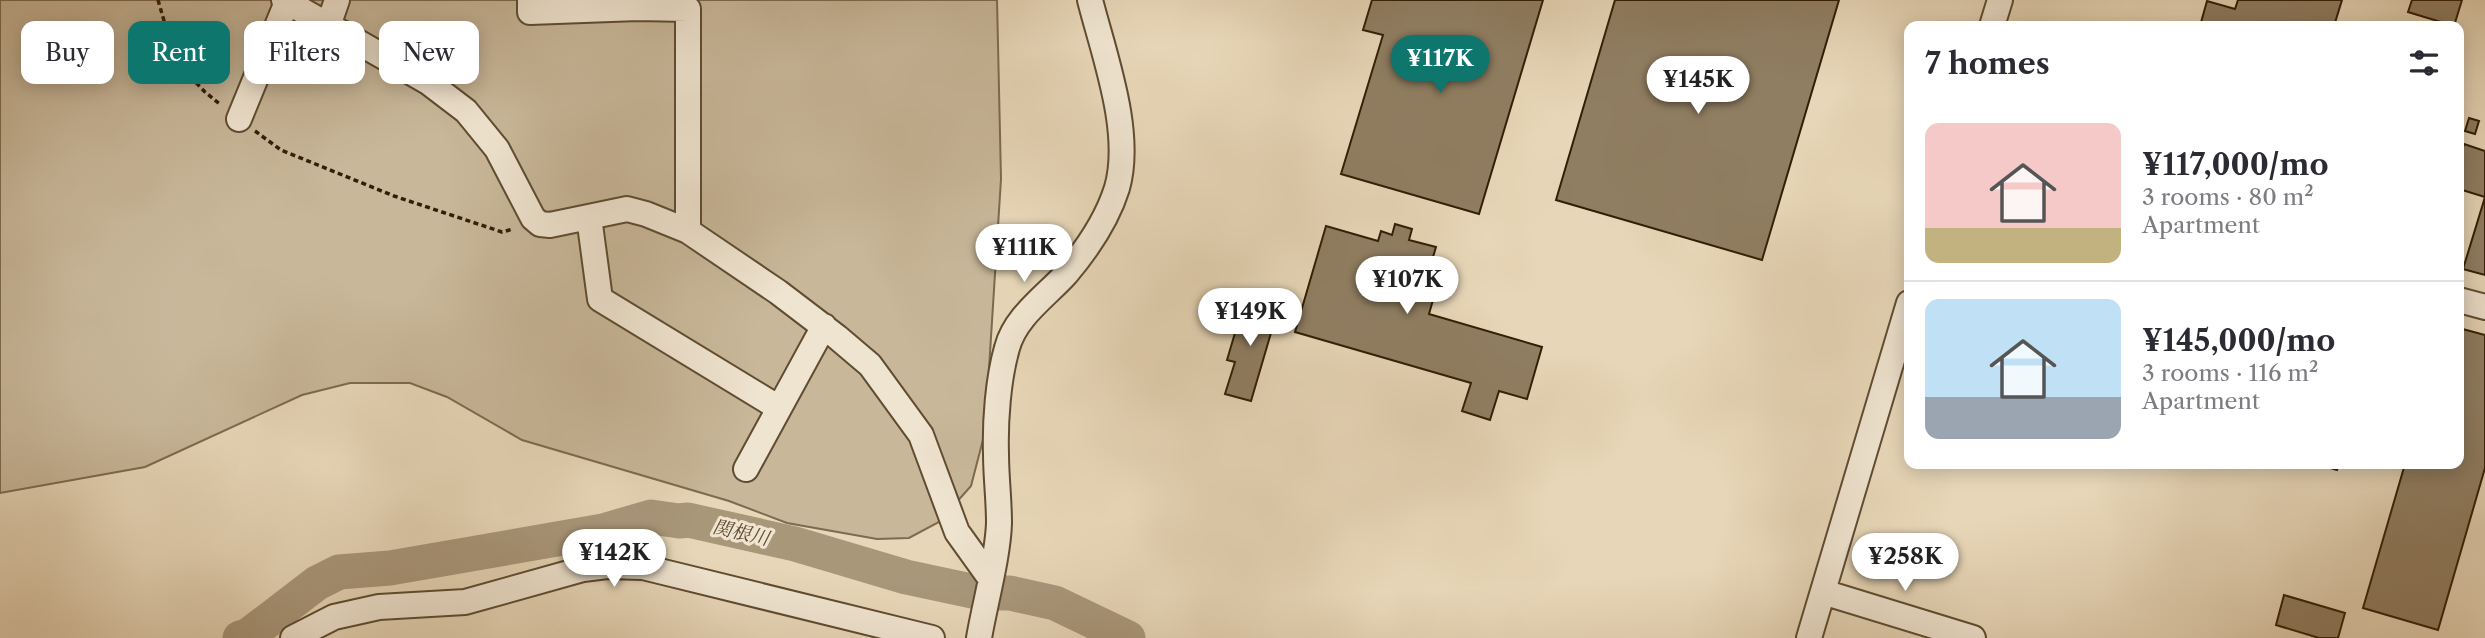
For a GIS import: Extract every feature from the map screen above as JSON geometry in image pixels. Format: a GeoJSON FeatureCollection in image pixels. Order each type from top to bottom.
{"type":"FeatureCollection","features":[{"type":"Feature","properties":{"kind":"street"},"geometry":{"type":"LineString","coordinates":[[330,21],[337,0]]}},
{"type":"Feature","properties":{"kind":"street"},"geometry":{"type":"LineString","coordinates":[[530,0],[530,12],[638,4],[688,9],[688,231]]}},
{"type":"Feature","properties":{"kind":"street"},"geometry":{"type":"LineString","coordinates":[[979,638],[999,526],[996,452],[1001,380],[1007,345],[1023,316],[1055,286],[1084,252],[1107,215],[1118,186],[1121,153],[1119,116],[1090,0]]}},
{"type":"Feature","properties":{"kind":"street"},"geometry":{"type":"LineString","coordinates":[[1994,21],[2000,0]]}},
{"type":"Feature","properties":{"kind":"street"},"geometry":{"type":"LineString","coordinates":[[239,119],[285,1],[319,21]]}},
{"type":"Feature","properties":{"kind":"street"},"geometry":{"type":"LineString","coordinates":[[365,47],[428,82],[466,111],[497,149],[533,218],[540,224],[550,225],[627,209],[688,231],[778,292],[870,365],[921,435],[957,532],[990,578]]}},
{"type":"Feature","properties":{"kind":"street"},"geometry":{"type":"LineString","coordinates":[[589,217],[600,299],[779,408]]}},
{"type":"Feature","properties":{"kind":"street"},"geometry":{"type":"LineString","coordinates":[[2464,301],[2485,307]]}},
{"type":"Feature","properties":{"kind":"street"},"geometry":{"type":"LineString","coordinates":[[1809,638],[1904,320]]}},
{"type":"Feature","properties":{"kind":"street"},"geometry":{"type":"LineString","coordinates":[[746,469],[824,326]]}},
{"type":"Feature","properties":{"kind":"street"},"geometry":{"type":"LineString","coordinates":[[293,638],[334,617],[379,607],[465,602],[583,569],[607,566],[643,567],[932,638]]}},
{"type":"Feature","properties":{"kind":"street"},"geometry":{"type":"LineString","coordinates":[[1823,592],[1973,638]]}},
{"type":"Feature","properties":{"kind":"path"},"geometry":{"type":"LineString","coordinates":[[158,0],[176,62],[205,93],[281,150],[394,196],[502,232],[540,224]]}},
{"type":"Feature","properties":{"kind":"shaded area"},"geometry":{"type":"Polygon","coordinates":[[[0,0],[997,0],[1001,179],[985,432],[971,486],[939,522],[909,538],[877,539],[787,523],[729,501],[522,440],[447,397],[410,383],[350,383],[302,395],[145,467],[0,493],[0,0]]]}},
{"type":"Feature","properties":{"kind":"building"},"geometry":{"type":"Polygon","coordinates":[[[1372,0],[1543,0],[1479,214],[1341,174],[1383,35],[1363,30],[1372,0]]]}},
{"type":"Feature","properties":{"kind":"building"},"geometry":{"type":"Polygon","coordinates":[[[1615,0],[1839,0],[1762,260],[1556,200],[1615,0]]]}},
{"type":"Feature","properties":{"kind":"building"},"geometry":{"type":"Polygon","coordinates":[[[2238,0],[2342,0],[2336,21],[2201,21],[2207,1],[2235,9],[2238,0]]]}},
{"type":"Feature","properties":{"kind":"building"},"geometry":{"type":"Polygon","coordinates":[[[2412,0],[2462,0],[2456,21],[2438,21],[2408,12],[2412,0]]]}},
{"type":"Feature","properties":{"kind":"building"},"geometry":{"type":"Polygon","coordinates":[[[2469,118],[2479,121],[2475,134],[2465,131],[2469,118]]]}},
{"type":"Feature","properties":{"kind":"building"},"geometry":{"type":"Polygon","coordinates":[[[2464,144],[2485,151],[2485,197],[2464,191],[2464,144]]]}},
{"type":"Feature","properties":{"kind":"building"},"geometry":{"type":"Polygon","coordinates":[[[2485,197],[2485,275],[2464,269],[2485,197]]]}},
{"type":"Feature","properties":{"kind":"building"},"geometry":{"type":"Polygon","coordinates":[[[1395,224],[1412,229],[1409,240],[1436,247],[1433,257],[1444,261],[1429,314],[1542,347],[1527,399],[1499,391],[1490,420],[1462,411],[1471,383],[1295,332],[1326,226],[1378,241],[1381,231],[1392,235],[1395,224]]]}},
{"type":"Feature","properties":{"kind":"building"},"geometry":{"type":"Polygon","coordinates":[[[1245,299],[1278,309],[1251,401],[1225,394],[1235,362],[1227,360],[1245,299]]]}},
{"type":"Feature","properties":{"kind":"building"},"geometry":{"type":"Polygon","coordinates":[[[2464,329],[2485,335],[2485,468],[2438,630],[2363,608],[2404,469],[2464,469],[2464,329]]]}},
{"type":"Feature","properties":{"kind":"building"},"geometry":{"type":"Polygon","coordinates":[[[2284,595],[2345,613],[2338,638],[2319,638],[2276,625],[2284,595]]]}},
{"type":"Feature","properties":{"kind":"waterway","name":"関根川"},"geometry":{"type":"LineString","coordinates":[[240,638],[249,635],[317,583],[339,572],[390,568],[603,531],[651,517],[688,520],[795,544],[906,577],[981,593],[1010,593],[1055,603],[1128,638]]}}]}
